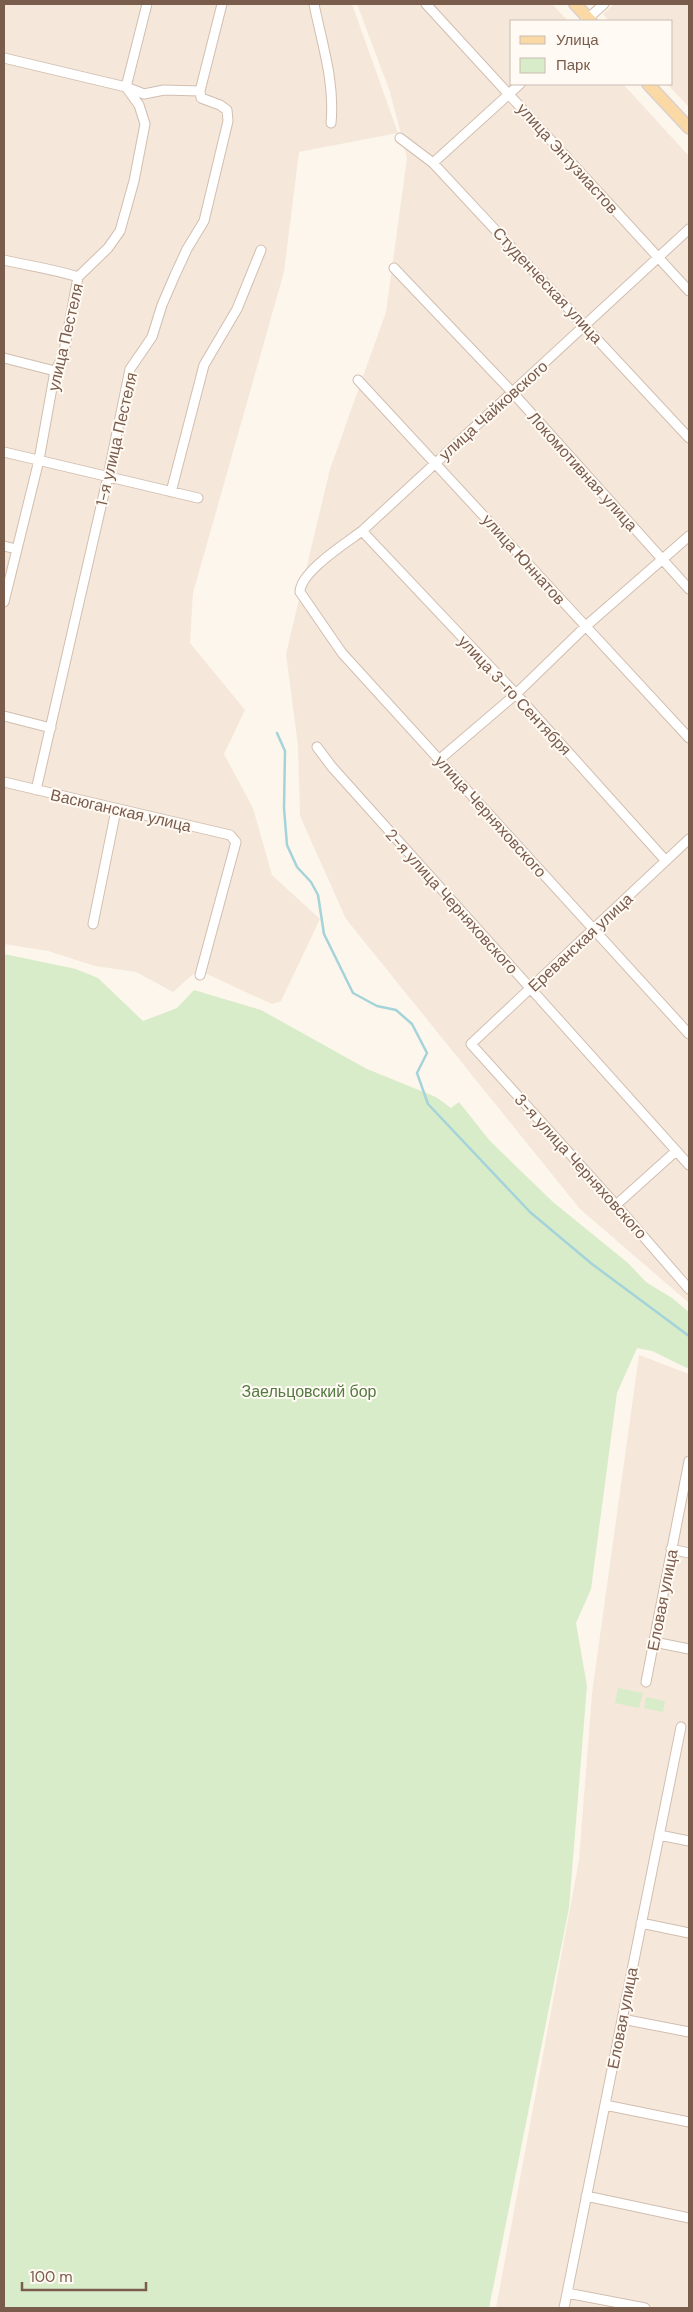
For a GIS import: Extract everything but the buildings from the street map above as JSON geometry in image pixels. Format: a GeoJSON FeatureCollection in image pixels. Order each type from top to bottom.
{"type":"FeatureCollection","features":[{"type":"Feature","properties":{"kind":"main road"},"geometry":{"type":"LineString","coordinates":[[575,4],[588,20]]}},
{"type":"Feature","properties":{"kind":"main road"},"geometry":{"type":"LineString","coordinates":[[649,85],[689,128]]}},
{"type":"Feature","properties":{"kind":"street"},"geometry":{"type":"LineString","coordinates":[[126,87],[147,4]]}},
{"type":"Feature","properties":{"kind":"street"},"geometry":{"type":"LineString","coordinates":[[4,58],[126,87],[144,94],[164,90],[200,91],[222,4]]}},
{"type":"Feature","properties":{"kind":"street"},"geometry":{"type":"LineString","coordinates":[[314,4],[331,80],[333,100],[331,123]]}},
{"type":"Feature","properties":{"kind":"street","name":"улица Энтузиастов"},"geometry":{"type":"LineString","coordinates":[[426,4],[510,93],[689,291]]}},
{"type":"Feature","properties":{"kind":"street"},"geometry":{"type":"LineString","coordinates":[[588,20],[604,4]]}},
{"type":"Feature","properties":{"kind":"street"},"geometry":{"type":"LineString","coordinates":[[433,163],[519,85]]}},
{"type":"Feature","properties":{"kind":"street","name":"улица Пестеля"},"geometry":{"type":"LineString","coordinates":[[4,602],[38,460],[55,371],[63,357],[78,277],[108,248],[120,231],[134,181],[145,124],[139,105],[126,87]]}},
{"type":"Feature","properties":{"kind":"street","name":"1-я улица Пестеля"},"geometry":{"type":"LineString","coordinates":[[36,790],[108,476],[130,368],[152,337],[162,305],[175,275],[209,208],[228,121],[227,110],[220,105],[201,98],[200,91]]}},
{"type":"Feature","properties":{"kind":"street","name":"Студенческая улица"},"geometry":{"type":"LineString","coordinates":[[400,138],[433,163],[689,438]]}},
{"type":"Feature","properties":{"kind":"street","name":"улица Чайковского"},"geometry":{"type":"LineString","coordinates":[[300,592],[300,586],[308,574],[362,531],[660,258],[689,229]]}},
{"type":"Feature","properties":{"kind":"street"},"geometry":{"type":"LineString","coordinates":[[171,492],[204,365],[237,308],[261,250]]}},
{"type":"Feature","properties":{"kind":"street"},"geometry":{"type":"LineString","coordinates":[[4,260],[56,270],[78,277]]}},
{"type":"Feature","properties":{"kind":"street","name":"Локомотивная улица"},"geometry":{"type":"LineString","coordinates":[[394,268],[513,393],[689,589]]}},
{"type":"Feature","properties":{"kind":"street"},"geometry":{"type":"LineString","coordinates":[[4,358],[55,371]]}},
{"type":"Feature","properties":{"kind":"street","name":"улица Юннатов"},"geometry":{"type":"LineString","coordinates":[[358,380],[436,462],[689,738]]}},
{"type":"Feature","properties":{"kind":"street"},"geometry":{"type":"LineString","coordinates":[[4,452],[198,498]]}},
{"type":"Feature","properties":{"kind":"street","name":"улица 3-го Сентября"},"geometry":{"type":"LineString","coordinates":[[362,531],[516,694],[666,861]]}},
{"type":"Feature","properties":{"kind":"street"},"geometry":{"type":"LineString","coordinates":[[440,759],[516,694],[586,626],[689,536]]}},
{"type":"Feature","properties":{"kind":"street"},"geometry":{"type":"LineString","coordinates":[[4,546],[16,549]]}},
{"type":"Feature","properties":{"kind":"street","name":"улица Черняховского"},"geometry":{"type":"LineString","coordinates":[[300,592],[342,653],[689,1034]]}},
{"type":"Feature","properties":{"kind":"street"},"geometry":{"type":"LineString","coordinates":[[4,716],[51,728]]}},
{"type":"Feature","properties":{"kind":"street","name":"2-я улица Черняховского"},"geometry":{"type":"LineString","coordinates":[[317,747],[332,767],[689,1165]]}},
{"type":"Feature","properties":{"kind":"street","name":"Васюганская улица"},"geometry":{"type":"LineString","coordinates":[[4,782],[116,810],[230,835],[236,842],[200,975]]}},
{"type":"Feature","properties":{"kind":"street"},"geometry":{"type":"LineString","coordinates":[[93,924],[116,810]]}},
{"type":"Feature","properties":{"kind":"street","name":"Ереванская улица"},"geometry":{"type":"LineString","coordinates":[[471,1044],[689,839]]}},
{"type":"Feature","properties":{"kind":"street","name":"3-я улица Черняховского"},"geometry":{"type":"LineString","coordinates":[[471,1044],[689,1289]]}},
{"type":"Feature","properties":{"kind":"street"},"geometry":{"type":"LineString","coordinates":[[616,1205],[676,1151]]}},
{"type":"Feature","properties":{"kind":"street","name":"Еловая улица"},"geometry":{"type":"LineString","coordinates":[[646,1682],[689,1461]]}},
{"type":"Feature","properties":{"kind":"street"},"geometry":{"type":"LineString","coordinates":[[671,1549],[689,1553]]}},
{"type":"Feature","properties":{"kind":"street"},"geometry":{"type":"LineString","coordinates":[[654,1642],[689,1648]]}},
{"type":"Feature","properties":{"kind":"street","name":"Еловая улица"},"geometry":{"type":"LineString","coordinates":[[564,2308],[681,1727]]}},
{"type":"Feature","properties":{"kind":"street"},"geometry":{"type":"LineString","coordinates":[[659,1835],[689,1841]]}},
{"type":"Feature","properties":{"kind":"street"},"geometry":{"type":"LineString","coordinates":[[641,1923],[689,1933]]}},
{"type":"Feature","properties":{"kind":"street"},"geometry":{"type":"LineString","coordinates":[[622,2019],[689,2032]]}},
{"type":"Feature","properties":{"kind":"street"},"geometry":{"type":"LineString","coordinates":[[605,2104],[689,2122]]}},
{"type":"Feature","properties":{"kind":"street"},"geometry":{"type":"LineString","coordinates":[[586,2196],[689,2218]]}},
{"type":"Feature","properties":{"kind":"street"},"geometry":{"type":"LineString","coordinates":[[567,2293],[645,2308]]}},
{"type":"Feature","properties":{"kind":"shaded area"},"geometry":{"type":"Polygon","coordinates":[[[4,4],[352,4],[398,133],[299,152],[284,272],[193,593],[190,643],[245,710],[224,754],[253,808],[272,875],[320,919],[281,1001],[272,1004],[198,970],[173,992],[136,972],[95,966],[48,951],[4,944],[4,4]]]}},
{"type":"Feature","properties":{"kind":"shaded area"},"geometry":{"type":"Polygon","coordinates":[[[357,4],[552,4],[567,20],[510,20],[510,85],[624,85],[689,156],[689,1303],[580,1209],[346,919],[300,816],[298,746],[286,654],[330,469],[386,312],[407,158],[390,92],[357,4]]]}},
{"type":"Feature","properties":{"kind":"shaded area"},"geometry":{"type":"Polygon","coordinates":[[[614,4],[689,4],[689,107],[668,85],[673,85],[673,20],[608,20],[603,14],[614,4]]]}},
{"type":"Feature","properties":{"kind":"shaded area"},"geometry":{"type":"Polygon","coordinates":[[[639,1355],[689,1374],[689,2308],[496,2308],[579,1860],[592,1693],[639,1355]]]}},
{"type":"Feature","properties":{"kind":"green space","name":"Заельцовский бор"},"geometry":{"type":"Polygon","coordinates":[[[4,954],[76,969],[98,978],[143,1021],[177,1008],[194,990],[261,1010],[367,1069],[436,1097],[451,1108],[459,1102],[490,1141],[553,1202],[628,1263],[646,1282],[672,1298],[689,1312],[689,1369],[652,1351],[637,1348],[617,1393],[591,1589],[576,1623],[587,1686],[569,1908],[489,2308],[4,2308],[4,954]]]}},
{"type":"Feature","properties":{"kind":"green space"},"geometry":{"type":"Polygon","coordinates":[[[618,1688],[643,1693],[639,1708],[615,1703],[618,1688]]]}},
{"type":"Feature","properties":{"kind":"green space"},"geometry":{"type":"Polygon","coordinates":[[[646,1697],[665,1701],[663,1712],[644,1708],[646,1697]]]}},
{"type":"Feature","properties":{"kind":"waterway"},"geometry":{"type":"LineString","coordinates":[[277,733],[285,751],[284,808],[287,845],[297,867],[311,882],[318,895],[324,934],[353,993],[377,1006],[396,1010],[412,1024],[427,1053],[417,1073],[428,1104],[530,1212],[592,1264],[689,1336]]}}]}
